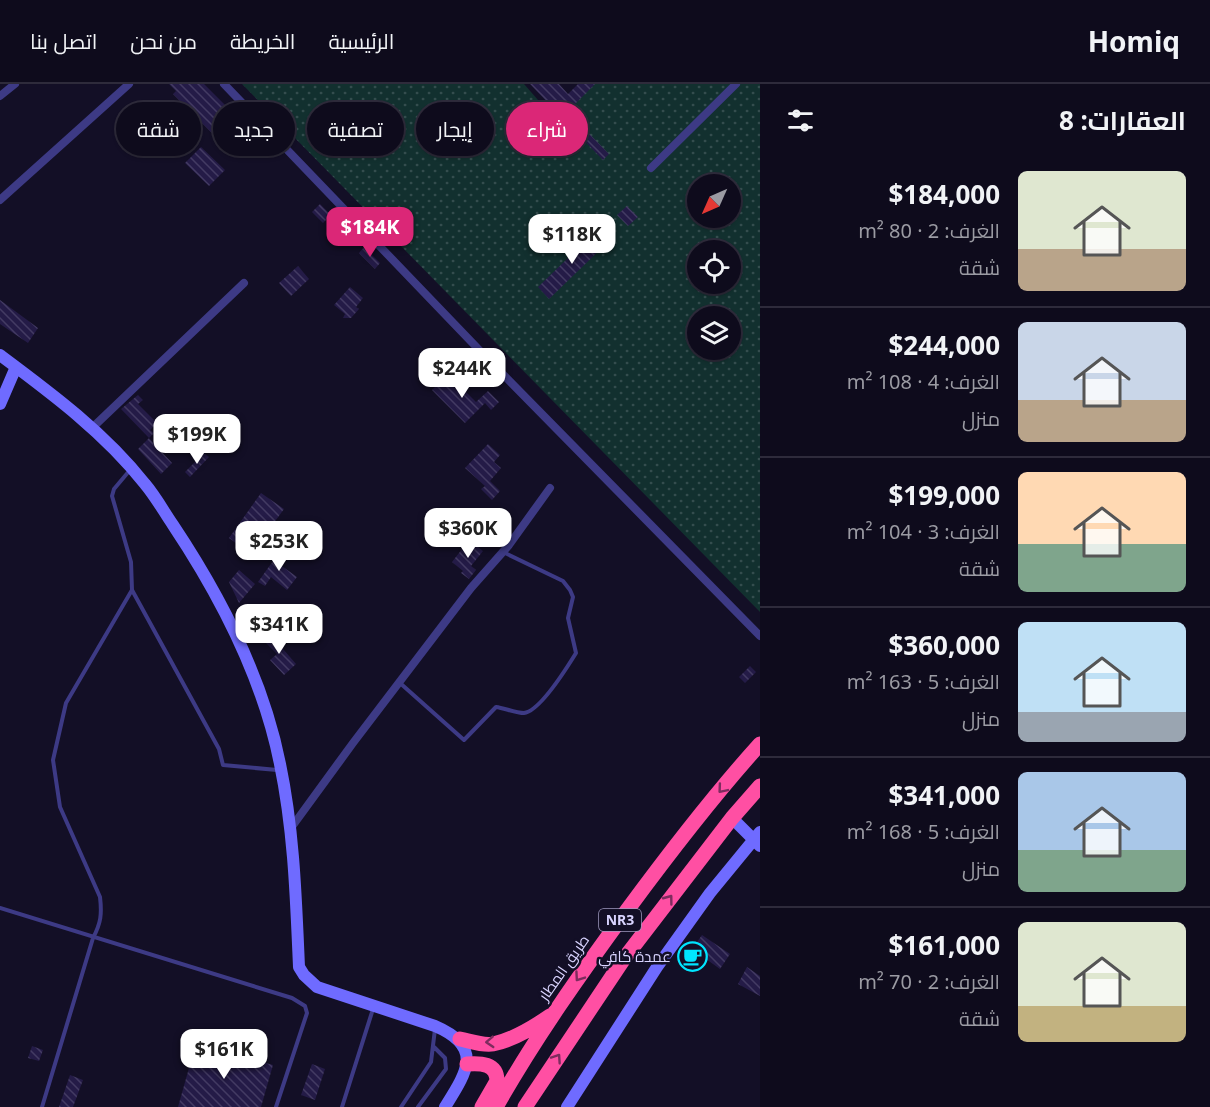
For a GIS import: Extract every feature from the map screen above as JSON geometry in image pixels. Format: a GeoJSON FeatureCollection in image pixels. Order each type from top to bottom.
{"type":"FeatureCollection","features":[{"type":"Feature","properties":{"kind":"highway","name":"طريق المطار"},"geometry":{"type":"LineString","coordinates":[[496,1107],[555,1012],[654,873],[760,744]]}},
{"type":"Feature","properties":{"kind":"highway","name":"NR3"},"geometry":{"type":"LineString","coordinates":[[525,1107],[623,960],[732,818],[760,786]]}},
{"type":"Feature","properties":{"kind":"highway"},"geometry":{"type":"LineString","coordinates":[[460,1039],[482,1044],[495,1043],[528,1029],[555,1012]]}},
{"type":"Feature","properties":{"kind":"highway"},"geometry":{"type":"LineString","coordinates":[[467,1064],[489,1066],[494,1069],[497,1076],[497,1081],[482,1107]]}},
{"type":"Feature","properties":{"kind":"street"},"geometry":{"type":"LineString","coordinates":[[0,96],[15,84]]}},
{"type":"Feature","properties":{"kind":"street"},"geometry":{"type":"LineString","coordinates":[[0,200],[129,84]]}},
{"type":"Feature","properties":{"kind":"street"},"geometry":{"type":"LineString","coordinates":[[224,84],[493,365],[760,636]]}},
{"type":"Feature","properties":{"kind":"street"},"geometry":{"type":"LineString","coordinates":[[651,168],[736,84]]}},
{"type":"Feature","properties":{"kind":"street"},"geometry":{"type":"LineString","coordinates":[[92,428],[244,283]]}},
{"type":"Feature","properties":{"kind":"street"},"geometry":{"type":"LineString","coordinates":[[0,355],[92,428],[131,468],[146,484],[199,565],[237,635],[271,727],[291,828],[299,967],[317,987],[435,1026],[451,1032],[460,1039],[467,1064],[464,1076],[445,1107]]}},
{"type":"Feature","properties":{"kind":"street"},"geometry":{"type":"LineString","coordinates":[[0,404],[16,367]]}},
{"type":"Feature","properties":{"kind":"street"},"geometry":{"type":"LineString","coordinates":[[291,828],[471,588],[503,552],[550,488]]}},
{"type":"Feature","properties":{"kind":"street"},"geometry":{"type":"LineString","coordinates":[[567,1107],[657,967],[710,893],[758,839],[732,818]]}},
{"type":"Feature","properties":{"kind":"lane"},"geometry":{"type":"LineString","coordinates":[[131,468],[114,489],[112,496],[131,562],[132,590],[219,749],[223,765],[281,771]]}},
{"type":"Feature","properties":{"kind":"lane"},"geometry":{"type":"LineString","coordinates":[[400,683],[464,741],[496,706],[525,713],[534,708],[564,674],[576,653],[568,618],[573,597],[570,590],[563,581],[503,552]]}},
{"type":"Feature","properties":{"kind":"lane"},"geometry":{"type":"LineString","coordinates":[[42,1107],[102,913],[100,897],[60,807],[53,760],[66,703],[132,590]]}},
{"type":"Feature","properties":{"kind":"lane"},"geometry":{"type":"LineString","coordinates":[[0,908],[292,998],[305,1006],[307,1013],[276,1107]]}},
{"type":"Feature","properties":{"kind":"lane"},"geometry":{"type":"LineString","coordinates":[[342,1107],[374,1005]]}},
{"type":"Feature","properties":{"kind":"lane"},"geometry":{"type":"LineString","coordinates":[[401,1107],[430,1062],[434,1047],[435,1026]]}},
{"type":"Feature","properties":{"kind":"lane"},"geometry":{"type":"LineString","coordinates":[[418,1107],[446,1069],[445,1058],[434,1047]]}},
{"type":"Feature","properties":{"kind":"green space"},"geometry":{"type":"Polygon","coordinates":[[[242,84],[524,84],[540,102],[506,102],[506,156],[588,156],[588,102],[567,102],[586,84],[760,84],[760,612],[313,156],[404,156],[404,102],[307,102],[307,150],[295,138],[295,102],[260,102],[242,84]]]}},
{"type":"Feature","properties":{"kind":"building"},"geometry":{"type":"Polygon","coordinates":[[[169,84],[204,84],[222,102],[213,102],[212,133],[201,122],[201,102],[181,102],[173,94],[176,91],[169,84]]]}},
{"type":"Feature","properties":{"kind":"building"},"geometry":{"type":"Polygon","coordinates":[[[530,84],[559,84],[568,94],[578,84],[595,84],[577,102],[547,102],[530,84]]]}},
{"type":"Feature","properties":{"kind":"building"},"geometry":{"type":"Polygon","coordinates":[[[588,132],[609,154],[603,160],[588,145],[588,132]]]}},
{"type":"Feature","properties":{"kind":"building"},"geometry":{"type":"Polygon","coordinates":[[[201,147],[225,170],[209,186],[185,163],[192,156],[201,156],[201,147]]]}},
{"type":"Feature","properties":{"kind":"building"},"geometry":{"type":"Polygon","coordinates":[[[320,204],[331,215],[323,223],[312,212],[320,204]]]}},
{"type":"Feature","properties":{"kind":"building"},"geometry":{"type":"Polygon","coordinates":[[[627,206],[638,217],[628,226],[617,215],[627,206]]]}},
{"type":"Feature","properties":{"kind":"building"},"geometry":{"type":"Polygon","coordinates":[[[596,231],[607,243],[549,299],[538,287],[596,231]]]}},
{"type":"Feature","properties":{"kind":"building"},"geometry":{"type":"Polygon","coordinates":[[[364,247],[380,263],[375,269],[359,253],[364,247]]]}},
{"type":"Feature","properties":{"kind":"building"},"geometry":{"type":"Polygon","coordinates":[[[298,266],[309,279],[291,296],[279,283],[298,266]]]}},
{"type":"Feature","properties":{"kind":"building"},"geometry":{"type":"Polygon","coordinates":[[[350,287],[363,298],[356,307],[359,309],[351,318],[343,318],[345,314],[334,305],[350,287]]]}},
{"type":"Feature","properties":{"kind":"building"},"geometry":{"type":"Polygon","coordinates":[[[0,300],[38,328],[28,343],[0,324],[0,300]]]}},
{"type":"Feature","properties":{"kind":"building"},"geometry":{"type":"Polygon","coordinates":[[[448,374],[476,402],[488,391],[499,402],[491,410],[485,403],[465,423],[432,390],[448,374]]]}},
{"type":"Feature","properties":{"kind":"building"},"geometry":{"type":"Polygon","coordinates":[[[138,395],[143,400],[138,404],[157,423],[150,430],[154,433],[149,438],[121,409],[138,395]]]}},
{"type":"Feature","properties":{"kind":"building"},"geometry":{"type":"Polygon","coordinates":[[[149,438],[172,463],[161,474],[138,449],[149,438]]]}},
{"type":"Feature","properties":{"kind":"building"},"geometry":{"type":"Polygon","coordinates":[[[488,444],[500,455],[494,462],[501,468],[490,481],[500,491],[492,500],[481,489],[485,486],[465,468],[488,444]]]}},
{"type":"Feature","properties":{"kind":"building"},"geometry":{"type":"Polygon","coordinates":[[[204,453],[209,457],[190,477],[185,472],[204,453]]]}},
{"type":"Feature","properties":{"kind":"building"},"geometry":{"type":"Polygon","coordinates":[[[261,493],[284,509],[251,554],[229,538],[261,493]]]}},
{"type":"Feature","properties":{"kind":"building"},"geometry":{"type":"Polygon","coordinates":[[[469,540],[483,551],[471,566],[476,570],[469,579],[452,562],[469,540]]]}},
{"type":"Feature","properties":{"kind":"building"},"geometry":{"type":"Polygon","coordinates":[[[283,547],[289,552],[279,564],[297,577],[287,590],[271,577],[265,586],[258,582],[283,547]]]}},
{"type":"Feature","properties":{"kind":"building"},"geometry":{"type":"Polygon","coordinates":[[[239,570],[255,584],[239,603],[229,582],[239,570]]]}},
{"type":"Feature","properties":{"kind":"building"},"geometry":{"type":"Polygon","coordinates":[[[271,632],[296,664],[284,675],[270,660],[277,654],[263,640],[271,632]]]}},
{"type":"Feature","properties":{"kind":"building"},"geometry":{"type":"Polygon","coordinates":[[[750,666],[756,672],[745,683],[739,677],[750,666]]]}},
{"type":"Feature","properties":{"kind":"building"},"geometry":{"type":"Polygon","coordinates":[[[702,935],[730,954],[720,969],[692,949],[702,935]]]}},
{"type":"Feature","properties":{"kind":"building"},"geometry":{"type":"Polygon","coordinates":[[[747,967],[760,976],[760,996],[738,984],[747,967]]]}},
{"type":"Feature","properties":{"kind":"building"},"geometry":{"type":"Polygon","coordinates":[[[196,1043],[273,1065],[261,1107],[178,1107],[196,1043]]]}},
{"type":"Feature","properties":{"kind":"building"},"geometry":{"type":"Polygon","coordinates":[[[32,1046],[43,1050],[39,1061],[28,1058],[32,1046]]]}},
{"type":"Feature","properties":{"kind":"building"},"geometry":{"type":"Polygon","coordinates":[[[312,1064],[325,1069],[315,1100],[301,1095],[312,1064]]]}},
{"type":"Feature","properties":{"kind":"building"},"geometry":{"type":"Polygon","coordinates":[[[70,1075],[83,1080],[73,1107],[59,1107],[70,1075]]]}},
{"type":"Feature","properties":{"kind":"place","name":"عمدة كافي"},"geometry":{"type":"Point","coordinates":[692,957]}}]}
